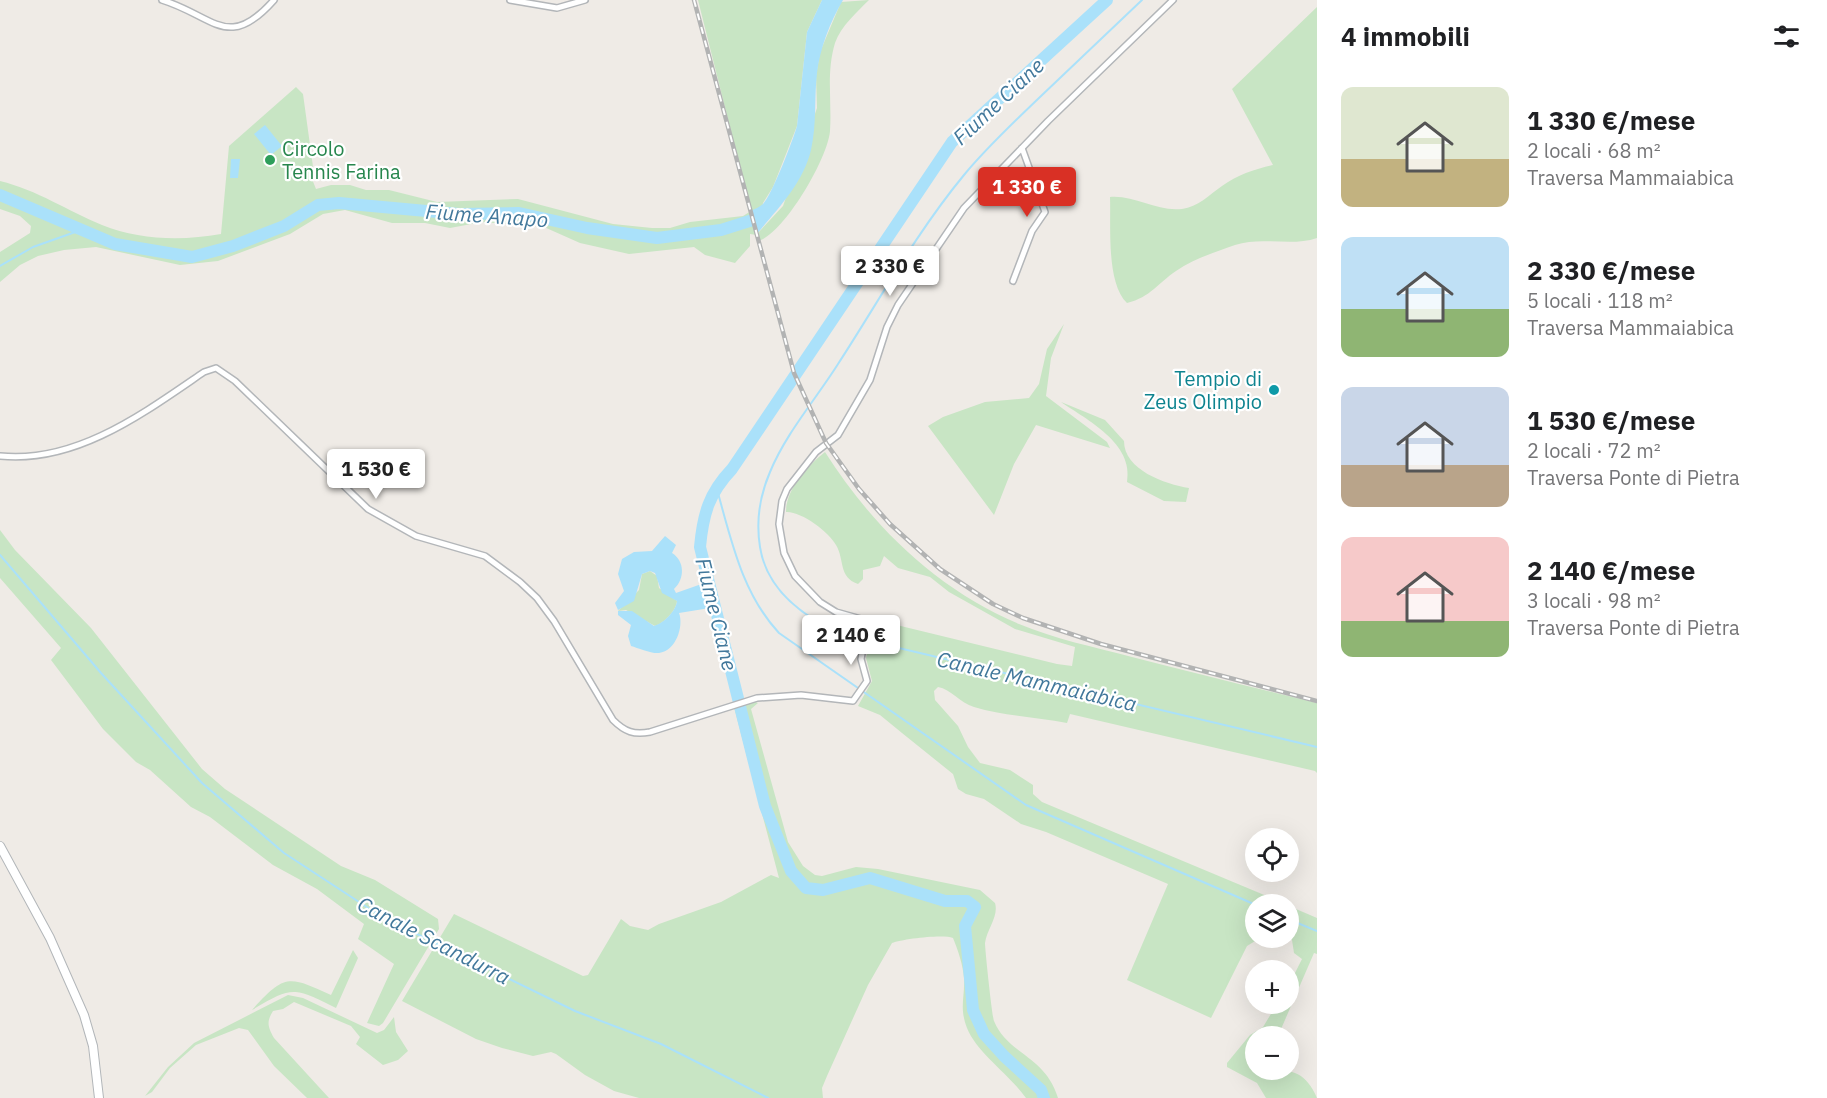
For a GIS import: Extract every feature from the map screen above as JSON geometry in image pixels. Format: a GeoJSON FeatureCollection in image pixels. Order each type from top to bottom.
{"type":"FeatureCollection","features":[{"type":"Feature","properties":{"kind":"street"},"geometry":{"type":"LineString","coordinates":[[162,0],[231,28],[250,24],[274,0]]}},
{"type":"Feature","properties":{"kind":"street"},"geometry":{"type":"LineString","coordinates":[[510,0],[557,9],[585,0]]}},
{"type":"Feature","properties":{"kind":"street"},"geometry":{"type":"LineString","coordinates":[[0,456],[38,458],[76,447],[140,415],[204,372],[216,368],[235,381],[368,509],[416,536],[485,556],[513,576],[537,598],[554,621],[613,720],[621,728],[637,734],[650,732],[747,700],[801,695],[853,701],[865,686],[867,677],[861,651],[868,621],[836,612],[820,602],[795,576],[781,543],[779,524],[782,501],[803,467],[838,435],[870,380],[887,327],[939,242],[964,208],[1173,0]]}},
{"type":"Feature","properties":{"kind":"street"},"geometry":{"type":"LineString","coordinates":[[1013,281],[1032,231],[1045,212],[1026,152],[1022,148]]}},
{"type":"Feature","properties":{"kind":"street"},"geometry":{"type":"LineString","coordinates":[[0,846],[50,938],[84,1015],[93,1046],[99,1098]]}},
{"type":"Feature","properties":{"kind":"green space"},"geometry":{"type":"Polygon","coordinates":[[[698,0],[822,0],[807,32],[797,126],[773,187],[763,203],[757,234],[783,206],[817,108],[816,76],[820,52],[841,2],[869,0],[845,25],[835,43],[830,76],[830,131],[814,175],[781,224],[759,241],[757,235],[750,234],[750,246],[735,263],[705,255],[694,247],[629,254],[580,243],[544,227],[482,222],[450,228],[425,223],[392,223],[345,210],[323,214],[290,234],[218,261],[180,265],[96,247],[64,250],[38,256],[20,265],[0,282],[0,252],[30,233],[31,226],[20,216],[0,209],[0,181],[40,195],[102,225],[131,234],[161,238],[191,238],[221,234],[229,146],[296,87],[303,94],[314,174],[312,179],[316,189],[331,185],[350,185],[366,190],[389,190],[437,202],[518,199],[613,224],[652,228],[670,228],[690,222],[743,216],[751,211],[698,0]]]}},
{"type":"Feature","properties":{"kind":"green space"},"geometry":{"type":"Polygon","coordinates":[[[1317,7],[1317,238],[1297,242],[1256,241],[1235,245],[1190,263],[1148,293],[1127,303],[1120,294],[1113,268],[1110,197],[1128,198],[1164,208],[1188,208],[1228,182],[1273,165],[1232,89],[1317,7]]]}},
{"type":"Feature","properties":{"kind":"green space"},"geometry":{"type":"Polygon","coordinates":[[[1064,324],[1051,358],[1046,396],[1107,442],[1110,448],[1036,425],[1014,464],[994,515],[928,426],[943,417],[985,402],[1029,398],[1039,384],[1047,349],[1064,324]]]}},
{"type":"Feature","properties":{"kind":"green space"},"geometry":{"type":"Polygon","coordinates":[[[1061,402],[1105,420],[1124,441],[1126,451],[1138,468],[1158,479],[1189,488],[1186,502],[1164,501],[1127,482],[1127,468],[1116,444],[1095,425],[1061,402]]]}},
{"type":"Feature","properties":{"kind":"green space"},"geometry":{"type":"Polygon","coordinates":[[[825,452],[863,505],[908,553],[960,593],[989,610],[1019,624],[1061,638],[1317,703],[1317,773],[1070,714],[1067,723],[985,710],[969,705],[943,688],[938,687],[934,691],[935,700],[958,726],[968,747],[980,763],[1010,770],[1033,785],[1033,794],[1042,802],[1262,894],[1245,894],[1246,948],[1211,1018],[1127,980],[1168,884],[1046,832],[1021,824],[984,799],[966,794],[958,789],[953,774],[880,715],[858,706],[872,681],[866,658],[876,620],[1057,664],[1072,666],[1075,647],[1015,629],[949,592],[930,577],[898,568],[884,556],[880,566],[863,570],[863,579],[858,584],[852,581],[845,573],[836,545],[827,534],[807,519],[786,512],[794,487],[811,464],[825,452]]]}},
{"type":"Feature","properties":{"kind":"green space"},"geometry":{"type":"Polygon","coordinates":[[[0,530],[15,550],[91,628],[202,769],[225,789],[341,866],[375,880],[438,919],[439,929],[383,1023],[379,1026],[367,1023],[394,964],[358,939],[364,924],[317,889],[273,865],[210,817],[191,807],[150,770],[136,762],[103,729],[51,660],[61,648],[0,578],[0,530]]]}},
{"type":"Feature","properties":{"kind":"green space"},"geometry":{"type":"Polygon","coordinates":[[[650,571],[657,576],[659,588],[677,601],[669,616],[655,626],[626,610],[618,611],[639,590],[642,574],[650,571]]]}},
{"type":"Feature","properties":{"kind":"green space"},"geometry":{"type":"Polygon","coordinates":[[[753,701],[758,703],[751,709],[788,842],[803,866],[815,875],[822,876],[856,867],[878,869],[980,890],[995,903],[994,918],[985,943],[994,1021],[1008,1041],[1044,1073],[1058,1098],[1026,1098],[978,1046],[967,1028],[963,1014],[964,978],[953,938],[948,937],[892,943],[868,985],[827,1076],[822,1088],[823,1098],[639,1098],[614,1091],[585,1075],[556,1054],[551,1052],[533,1056],[502,1048],[476,1039],[402,1001],[454,914],[583,976],[588,975],[621,919],[630,926],[648,930],[721,902],[771,875],[779,878],[734,707],[753,701]]]}},
{"type":"Feature","properties":{"kind":"green space"},"geometry":{"type":"Polygon","coordinates":[[[1299,910],[1317,918],[1317,954],[1314,953],[1299,988],[1299,965],[1302,959],[1294,953],[1293,948],[1299,948],[1299,910]]]}},
{"type":"Feature","properties":{"kind":"green space"},"geometry":{"type":"Polygon","coordinates":[[[353,950],[358,958],[336,1008],[310,996],[293,992],[285,993],[252,1010],[272,989],[288,982],[306,984],[331,995],[353,950]]]}},
{"type":"Feature","properties":{"kind":"green space"},"geometry":{"type":"Polygon","coordinates":[[[288,995],[303,998],[377,1033],[384,1030],[394,1017],[396,1032],[408,1051],[398,1060],[383,1065],[356,1044],[360,1037],[351,1026],[294,1002],[283,1009],[273,1011],[269,1021],[270,1031],[329,1098],[307,1098],[274,1066],[248,1030],[239,1028],[196,1045],[170,1068],[152,1092],[145,1096],[168,1067],[194,1043],[288,995]]]}},
{"type":"Feature","properties":{"kind":"green space"},"geometry":{"type":"Polygon","coordinates":[[[1271,1014],[1288,1014],[1282,1026],[1264,1026],[1271,1014]]]}},
{"type":"Feature","properties":{"kind":"green space"},"geometry":{"type":"Polygon","coordinates":[[[1245,1041],[1245,1077],[1227,1067],[1227,1063],[1245,1041]]]}},
{"type":"Feature","properties":{"kind":"green space"},"geometry":{"type":"Polygon","coordinates":[[[1299,1075],[1306,1080],[1317,1098],[1266,1098],[1257,1083],[1251,1080],[1299,1080],[1299,1075]]]}},
{"type":"Feature","properties":{"kind":"water"},"geometry":{"type":"Polygon","coordinates":[[[822,0],[843,0],[826,35],[820,54],[811,150],[796,185],[757,234],[751,211],[767,199],[795,133],[807,32],[822,0]]]}},
{"type":"Feature","properties":{"kind":"water"},"geometry":{"type":"Polygon","coordinates":[[[265,125],[282,146],[271,155],[254,134],[265,125]]]}},
{"type":"Feature","properties":{"kind":"water"},"geometry":{"type":"Polygon","coordinates":[[[231,159],[240,159],[238,178],[230,178],[231,159]]]}},
{"type":"Feature","properties":{"kind":"water"},"geometry":{"type":"Polygon","coordinates":[[[665,536],[676,545],[672,553],[679,561],[682,570],[678,585],[674,589],[676,593],[710,581],[716,607],[679,613],[679,631],[674,643],[665,651],[656,653],[631,646],[628,636],[631,625],[618,615],[618,611],[632,611],[654,626],[669,616],[677,601],[662,593],[655,573],[650,571],[642,574],[634,601],[618,610],[615,603],[624,591],[618,574],[622,559],[634,552],[652,551],[665,536]]]}},
{"type":"Feature","properties":{"kind":"waterway","name":"Fiume Ciane"},"geometry":{"type":"LineString","coordinates":[[1044,1098],[1041,1090],[984,1034],[973,1010],[965,926],[975,907],[967,901],[945,901],[870,878],[823,890],[806,888],[791,871],[765,806],[700,547],[705,514],[718,487],[952,142],[1107,0]]}},
{"type":"Feature","properties":{"kind":"waterway","name":"Canale Mammaiabica"},"geometry":{"type":"LineString","coordinates":[[1142,0],[991,145],[946,197],[777,458],[761,499],[758,528],[760,547],[771,577],[790,602],[815,620],[844,635],[1317,747]]}},
{"type":"Feature","properties":{"kind":"waterway","name":"Fiume Anapo"},"geometry":{"type":"LineString","coordinates":[[0,195],[115,244],[192,257],[233,246],[284,226],[318,205],[339,203],[459,214],[519,213],[587,228],[657,238],[721,230],[759,218],[766,210]]}},
{"type":"Feature","properties":{"kind":"waterway","name":"Canale Scandurra"},"geometry":{"type":"LineString","coordinates":[[0,266],[33,247],[81,230]]}},
{"type":"Feature","properties":{"kind":"waterway"},"geometry":{"type":"LineString","coordinates":[[716,486],[746,582],[755,600],[779,633],[1026,805],[1245,900]]}},
{"type":"Feature","properties":{"kind":"waterway","name":"Canale Scandurra"},"geometry":{"type":"LineString","coordinates":[[0,555],[101,673],[202,783],[284,853],[382,917],[575,1011],[661,1044],[768,1098]]}},
{"type":"Feature","properties":{"kind":"waterway"},"geometry":{"type":"LineString","coordinates":[[1299,924],[1317,931]]}},
{"type":"Feature","properties":{"kind":"railway"},"geometry":{"type":"LineString","coordinates":[[694,0],[794,373],[826,443],[859,489],[890,524],[940,569],[993,604],[1023,618],[1101,644],[1317,701]]}},
{"type":"Feature","properties":{"kind":"place","name":"Circolo Tennis Farina"},"geometry":{"type":"Point","coordinates":[270,160]}},
{"type":"Feature","properties":{"kind":"place","name":"Tempio di Zeus Olimpio"},"geometry":{"type":"Point","coordinates":[1274,390]}}]}
